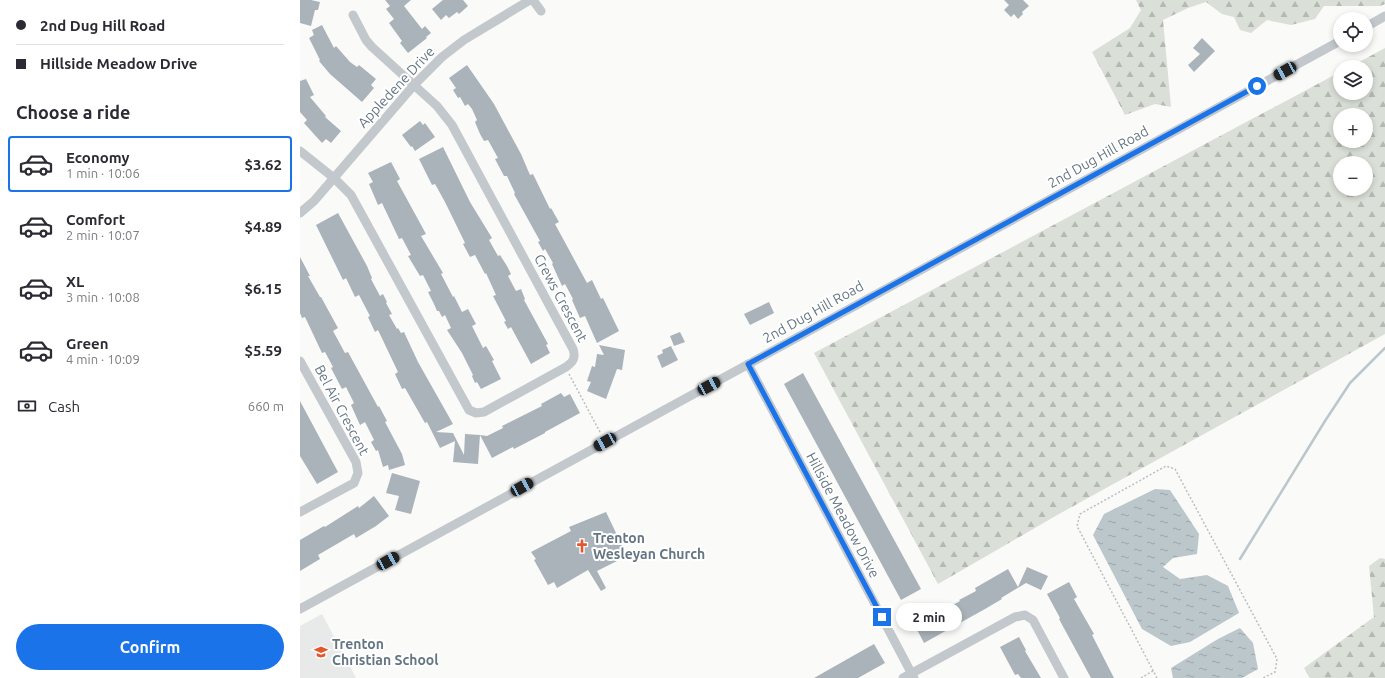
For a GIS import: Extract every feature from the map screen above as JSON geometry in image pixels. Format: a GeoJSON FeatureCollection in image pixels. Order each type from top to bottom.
{"type":"FeatureCollection","features":[{"type":"Feature","properties":{"kind":"street","name":"Appledene Drive"},"geometry":{"type":"LineString","coordinates":[[300,213],[314,201],[414,85],[453,47],[530,0]]}},
{"type":"Feature","properties":{"kind":"street"},"geometry":{"type":"LineString","coordinates":[[533,0],[541,11]]}},
{"type":"Feature","properties":{"kind":"street"},"geometry":{"type":"LineString","coordinates":[[353,15],[366,40],[372,47],[414,85]]}},
{"type":"Feature","properties":{"kind":"street"},"geometry":{"type":"LineString","coordinates":[[1373,22],[1385,16]]}},
{"type":"Feature","properties":{"kind":"street","name":"2nd Dug Hill Road"},"geometry":{"type":"LineString","coordinates":[[300,609],[1333,45]]}},
{"type":"Feature","properties":{"kind":"street","name":"Crews Crescent"},"geometry":{"type":"LineString","coordinates":[[414,85],[436,106],[452,125],[570,342],[575,355],[574,360],[566,367]]}},
{"type":"Feature","properties":{"kind":"street"},"geometry":{"type":"LineString","coordinates":[[300,151],[334,178],[351,195],[470,410],[476,413],[484,412],[566,367]]}},
{"type":"Feature","properties":{"kind":"street","name":"Bel Air Crescent"},"geometry":{"type":"LineString","coordinates":[[300,361],[356,462],[358,472],[354,483],[300,512]]}},
{"type":"Feature","properties":{"kind":"street","name":"Hillside Meadow Drive"},"geometry":{"type":"LineString","coordinates":[[748,364],[913,676]]}},
{"type":"Feature","properties":{"kind":"street"},"geometry":{"type":"LineString","coordinates":[[903,678],[913,676],[1015,617],[1025,615],[1033,620],[1064,678]]}},
{"type":"Feature","properties":{"kind":"path"},"geometry":{"type":"LineString","coordinates":[[566,367],[605,442]]}},
{"type":"Feature","properties":{"kind":"path"},"geometry":{"type":"LineString","coordinates":[[1157,678],[1077,526],[1080,514],[1166,466],[1175,469],[1277,659],[1275,672],[1263,678]]}},
{"type":"Feature","properties":{"kind":"path"},"geometry":{"type":"LineString","coordinates":[[1141,678],[1154,671]]}},
{"type":"Feature","properties":{"kind":"shaded area","name":"Trenton Christian School"},"geometry":{"type":"Polygon","coordinates":[[[322,614],[356,678],[300,678],[300,626],[322,614]]]}},
{"type":"Feature","properties":{"kind":"green space"},"geometry":{"type":"Polygon","coordinates":[[[1136,0],[1385,0],[1385,4],[1380,6],[1324,6],[1315,19],[1291,25],[1267,20],[1251,33],[1240,30],[1234,17],[1222,14],[1206,2],[1188,8],[1163,20],[1171,107],[1155,104],[1125,115],[1092,52],[1130,28],[1141,10],[1136,0]]]}},
{"type":"Feature","properties":{"kind":"green space"},"geometry":{"type":"Polygon","coordinates":[[[1385,48],[1385,334],[1059,514],[938,584],[814,353],[1333,76],[1333,100],[1373,100],[1373,60],[1363,60],[1385,48]]]}},
{"type":"Feature","properties":{"kind":"green space"},"geometry":{"type":"Polygon","coordinates":[[[1380,558],[1385,559],[1385,678],[1310,678],[1304,668],[1374,617],[1369,566],[1380,558]]]}},
{"type":"Feature","properties":{"kind":"water"},"geometry":{"type":"Polygon","coordinates":[[[1155,489],[1170,490],[1199,534],[1197,554],[1173,558],[1163,567],[1180,579],[1207,575],[1228,586],[1239,613],[1190,642],[1171,646],[1142,629],[1093,535],[1104,514],[1155,489]]]}},
{"type":"Feature","properties":{"kind":"water"},"geometry":{"type":"Polygon","coordinates":[[[1240,628],[1253,643],[1258,669],[1242,678],[1173,678],[1171,668],[1218,639],[1240,628]]]}},
{"type":"Feature","properties":{"kind":"building"},"geometry":{"type":"Polygon","coordinates":[[[300,0],[320,2],[318,10],[315,10],[311,26],[300,23],[300,0]]]}},
{"type":"Feature","properties":{"kind":"building"},"geometry":{"type":"Polygon","coordinates":[[[385,0],[411,0],[404,6],[422,29],[425,26],[431,33],[408,53],[400,43],[402,41],[389,23],[394,19],[386,9],[390,6],[385,0]]]}},
{"type":"Feature","properties":{"kind":"building"},"geometry":{"type":"Polygon","coordinates":[[[443,0],[463,0],[468,6],[459,14],[457,12],[449,18],[446,15],[441,20],[432,9],[443,0]]]}},
{"type":"Feature","properties":{"kind":"building"},"geometry":{"type":"Polygon","coordinates":[[[1004,0],[1023,0],[1029,6],[1022,12],[1023,14],[1018,19],[1014,14],[1011,17],[1004,10],[1009,5],[1004,0]]]}},
{"type":"Feature","properties":{"kind":"building"},"geometry":{"type":"Polygon","coordinates":[[[322,25],[334,48],[336,46],[350,62],[357,67],[359,65],[376,79],[371,85],[374,88],[362,102],[330,74],[319,61],[320,60],[309,38],[314,35],[312,30],[322,25]]]}},
{"type":"Feature","properties":{"kind":"building"},"geometry":{"type":"Polygon","coordinates":[[[1202,38],[1215,51],[1194,72],[1188,65],[1200,54],[1193,48],[1202,38]]]}},
{"type":"Feature","properties":{"kind":"building"},"geometry":{"type":"Polygon","coordinates":[[[467,65],[494,104],[521,154],[530,175],[533,174],[550,209],[551,208],[559,222],[555,224],[587,283],[592,280],[601,299],[603,298],[619,331],[597,343],[585,316],[580,318],[572,300],[573,299],[565,284],[562,286],[552,264],[553,263],[545,249],[543,251],[538,242],[540,241],[514,194],[515,193],[507,176],[504,176],[495,159],[498,158],[488,140],[484,141],[480,134],[475,122],[477,120],[472,109],[468,104],[465,106],[460,97],[458,98],[453,90],[456,88],[449,78],[467,65]]]}},
{"type":"Feature","properties":{"kind":"building"},"geometry":{"type":"Polygon","coordinates":[[[306,79],[314,95],[310,97],[326,116],[325,117],[341,131],[331,143],[326,139],[322,143],[304,123],[307,120],[300,112],[300,81],[306,79]]]}},
{"type":"Feature","properties":{"kind":"building"},"geometry":{"type":"Polygon","coordinates":[[[420,121],[423,125],[425,123],[435,137],[415,151],[402,135],[420,121]]]}},
{"type":"Feature","properties":{"kind":"building"},"geometry":{"type":"Polygon","coordinates":[[[443,147],[470,202],[492,238],[489,240],[498,256],[500,255],[507,266],[511,274],[508,276],[516,291],[521,289],[525,299],[524,300],[548,344],[546,345],[550,353],[531,364],[511,327],[508,329],[504,322],[506,321],[493,296],[496,295],[486,273],[485,274],[475,255],[470,257],[463,244],[465,243],[445,202],[435,184],[432,185],[419,159],[443,147]]]}},
{"type":"Feature","properties":{"kind":"building"},"geometry":{"type":"Polygon","coordinates":[[[391,162],[400,179],[397,181],[426,234],[421,236],[443,273],[441,274],[462,312],[468,309],[476,324],[472,326],[483,348],[486,346],[494,360],[492,361],[501,379],[481,389],[477,382],[475,383],[472,376],[473,375],[462,353],[447,330],[451,328],[445,315],[442,317],[439,311],[437,311],[428,292],[431,291],[423,275],[420,276],[408,256],[411,255],[402,238],[399,239],[382,203],[378,205],[369,184],[373,182],[368,173],[391,162]]]}},
{"type":"Feature","properties":{"kind":"building"},"geometry":{"type":"Polygon","coordinates":[[[338,213],[367,266],[372,278],[371,279],[380,296],[383,294],[387,302],[386,303],[392,314],[389,315],[397,329],[398,328],[401,333],[404,332],[418,362],[453,424],[436,432],[453,433],[464,455],[465,434],[480,435],[478,464],[453,462],[455,441],[440,448],[427,422],[425,423],[405,388],[402,389],[395,374],[398,372],[378,330],[375,332],[368,317],[370,316],[359,295],[355,297],[346,278],[343,280],[316,225],[338,213]]]}},
{"type":"Feature","properties":{"kind":"building"},"geometry":{"type":"Polygon","coordinates":[[[300,257],[310,276],[308,276],[338,328],[333,331],[345,353],[348,352],[378,407],[379,406],[387,421],[385,422],[402,454],[405,465],[389,470],[388,465],[383,467],[378,450],[376,451],[371,442],[374,440],[365,422],[360,425],[351,405],[354,403],[346,387],[342,389],[331,368],[333,367],[325,352],[322,353],[305,317],[302,318],[300,313],[300,257]]]}},
{"type":"Feature","properties":{"kind":"building"},"geometry":{"type":"Polygon","coordinates":[[[769,302],[774,313],[750,325],[744,314],[769,302]]]}},
{"type":"Feature","properties":{"kind":"building"},"geometry":{"type":"Polygon","coordinates":[[[680,332],[685,342],[674,346],[670,336],[680,332]]]}},
{"type":"Feature","properties":{"kind":"building"},"geometry":{"type":"Polygon","coordinates":[[[599,345],[625,350],[622,370],[617,369],[606,399],[587,391],[591,382],[587,381],[592,366],[595,367],[597,354],[604,355],[599,345]]]}},
{"type":"Feature","properties":{"kind":"building"},"geometry":{"type":"Polygon","coordinates":[[[671,346],[678,360],[662,368],[657,356],[663,353],[662,350],[671,346]]]}},
{"type":"Feature","properties":{"kind":"building"},"geometry":{"type":"Polygon","coordinates":[[[803,373],[921,589],[901,600],[784,384],[803,373]]]}},
{"type":"Feature","properties":{"kind":"building"},"geometry":{"type":"Polygon","coordinates":[[[561,393],[564,397],[570,394],[580,413],[514,449],[513,447],[492,458],[480,435],[487,436],[503,428],[502,426],[542,406],[541,404],[561,393]]]}},
{"type":"Feature","properties":{"kind":"building"},"geometry":{"type":"Polygon","coordinates":[[[300,401],[338,472],[317,484],[300,456],[300,401]]]}},
{"type":"Feature","properties":{"kind":"building"},"geometry":{"type":"Polygon","coordinates":[[[392,473],[420,481],[411,514],[395,510],[399,496],[386,493],[392,473]]]}},
{"type":"Feature","properties":{"kind":"building"},"geometry":{"type":"Polygon","coordinates":[[[374,496],[389,516],[356,538],[354,534],[318,555],[320,559],[300,571],[300,540],[324,526],[325,527],[358,506],[359,508],[374,496]]]}},
{"type":"Feature","properties":{"kind":"building","name":"Trenton Wesleyan Church"},"geometry":{"type":"Polygon","coordinates":[[[606,512],[627,556],[597,571],[606,588],[601,591],[588,570],[557,588],[554,582],[548,585],[534,560],[536,559],[531,552],[571,531],[569,527],[606,512]]]}},
{"type":"Feature","properties":{"kind":"building"},"geometry":{"type":"Polygon","coordinates":[[[1027,567],[1048,576],[1041,590],[1026,583],[985,609],[924,643],[913,622],[940,607],[942,611],[960,601],[959,600],[976,591],[975,588],[1008,569],[1018,587],[1027,567]]]}},
{"type":"Feature","properties":{"kind":"building"},"geometry":{"type":"Polygon","coordinates":[[[1069,582],[1077,597],[1074,599],[1094,634],[1092,635],[1114,678],[1091,678],[1047,594],[1069,582]]]}},
{"type":"Feature","properties":{"kind":"building"},"geometry":{"type":"Polygon","coordinates":[[[1019,637],[1026,650],[1025,651],[1041,678],[1021,678],[1018,674],[1015,675],[1000,647],[1019,637]]]}},
{"type":"Feature","properties":{"kind":"building"},"geometry":{"type":"Polygon","coordinates":[[[874,644],[885,663],[858,678],[814,678],[874,644]]]}},
{"type":"Feature","properties":{"kind":"waterway"},"geometry":{"type":"LineString","coordinates":[[1240,559],[1350,383],[1385,348]]}},
{"type":"Feature","properties":{"kind":"place","name":"Trenton Wesleyan Church"},"geometry":{"type":"Point","coordinates":[582,546]}},
{"type":"Feature","properties":{"kind":"place","name":"Trenton Christian School"},"geometry":{"type":"Point","coordinates":[321,652]}},
{"type":"Feature","properties":{"kind":"route"},"geometry":{"type":"LineString","coordinates":[[882,617],[748,364],[1257,86]]}}]}
